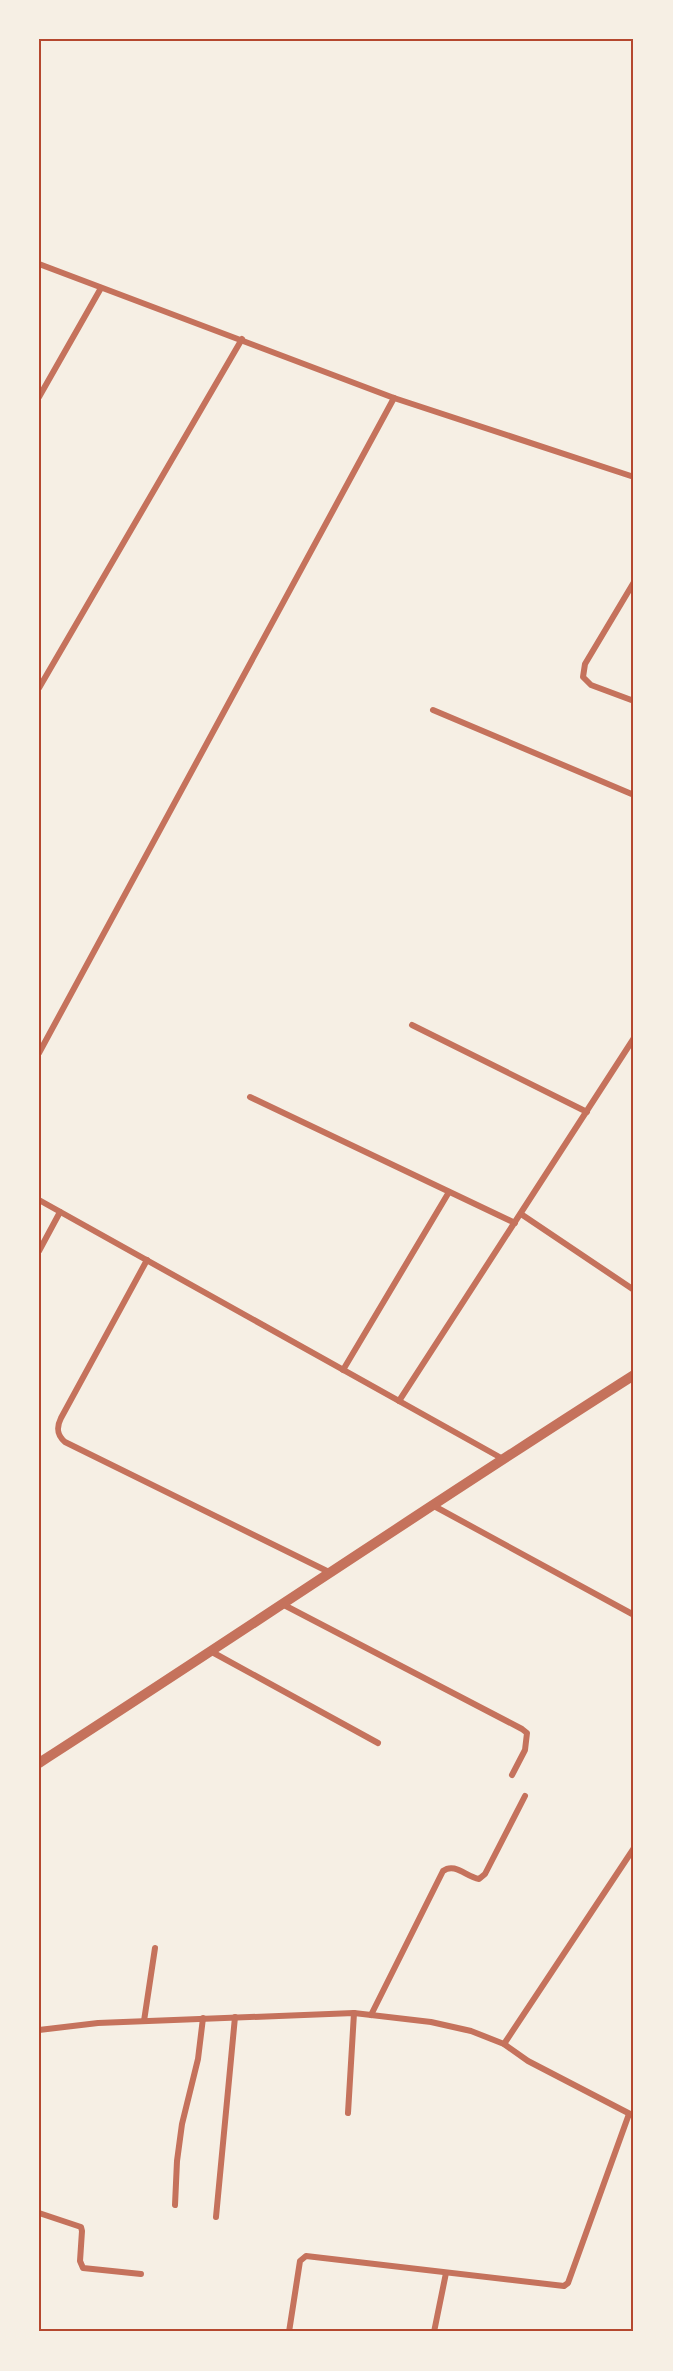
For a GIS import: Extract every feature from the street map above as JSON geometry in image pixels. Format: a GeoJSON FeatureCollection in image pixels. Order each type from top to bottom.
{"type":"FeatureCollection","features":[{"type":"Feature","properties":{"kind":"street"},"geometry":{"type":"LineString","coordinates":[[39,264],[394,398],[634,477]]}},
{"type":"Feature","properties":{"kind":"street"},"geometry":{"type":"LineString","coordinates":[[39,397],[101,288]]}},
{"type":"Feature","properties":{"kind":"street"},"geometry":{"type":"LineString","coordinates":[[39,688],[242,339]]}},
{"type":"Feature","properties":{"kind":"street"},"geometry":{"type":"LineString","coordinates":[[39,1053],[394,398]]}},
{"type":"Feature","properties":{"kind":"street"},"geometry":{"type":"LineString","coordinates":[[634,582],[585,664],[583,677],[591,684],[634,702]]}},
{"type":"Feature","properties":{"kind":"street"},"geometry":{"type":"LineString","coordinates":[[433,710],[634,795]]}},
{"type":"Feature","properties":{"kind":"street"},"geometry":{"type":"LineString","coordinates":[[412,1025],[587,1112]]}},
{"type":"Feature","properties":{"kind":"street"},"geometry":{"type":"LineString","coordinates":[[399,1401],[634,1038]]}},
{"type":"Feature","properties":{"kind":"street"},"geometry":{"type":"LineString","coordinates":[[250,1097],[515,1223]]}},
{"type":"Feature","properties":{"kind":"street"},"geometry":{"type":"LineString","coordinates":[[343,1370],[449,1192]]}},
{"type":"Feature","properties":{"kind":"street"},"geometry":{"type":"LineString","coordinates":[[39,1200],[503,1459]]}},
{"type":"Feature","properties":{"kind":"street"},"geometry":{"type":"LineString","coordinates":[[39,1251],[60,1212]]}},
{"type":"Feature","properties":{"kind":"street"},"geometry":{"type":"LineString","coordinates":[[521,1214],[634,1290]]}},
{"type":"Feature","properties":{"kind":"street"},"geometry":{"type":"LineString","coordinates":[[147,1260],[61,1418],[58,1431],[60,1437],[65,1442],[332,1573]]}},
{"type":"Feature","properties":{"kind":"street"},"geometry":{"type":"LineString","coordinates":[[39,1763],[634,1375]]}},
{"type":"Feature","properties":{"kind":"street"},"geometry":{"type":"LineString","coordinates":[[434,1506],[634,1615]]}},
{"type":"Feature","properties":{"kind":"street"},"geometry":{"type":"LineString","coordinates":[[284,1605],[522,1729],[527,1733],[527,1744],[512,1775]]}},
{"type":"Feature","properties":{"kind":"street"},"geometry":{"type":"LineString","coordinates":[[212,1652],[378,1743]]}},
{"type":"Feature","properties":{"kind":"street"},"geometry":{"type":"LineString","coordinates":[[371,2015],[443,1871],[448,1867],[454,1867],[472,1878],[479,1879],[484,1874],[525,1796]]}},
{"type":"Feature","properties":{"kind":"street"},"geometry":{"type":"LineString","coordinates":[[504,2044],[634,1848]]}},
{"type":"Feature","properties":{"kind":"street"},"geometry":{"type":"LineString","coordinates":[[144,2021],[155,1948]]}},
{"type":"Feature","properties":{"kind":"street"},"geometry":{"type":"LineString","coordinates":[[348,2113],[354,2013]]}},
{"type":"Feature","properties":{"kind":"street"},"geometry":{"type":"LineString","coordinates":[[39,2030],[98,2023],[354,2013],[431,2022],[461,2028],[504,2044],[528,2061],[632,2115],[568,2283],[564,2286],[302,2258],[289,2332]]}},
{"type":"Feature","properties":{"kind":"street"},"geometry":{"type":"LineString","coordinates":[[216,2217],[235,2017]]}},
{"type":"Feature","properties":{"kind":"street"},"geometry":{"type":"LineString","coordinates":[[175,2205],[182,2124],[198,2059],[203,2018]]}},
{"type":"Feature","properties":{"kind":"street"},"geometry":{"type":"LineString","coordinates":[[39,2213],[81,2227],[80,2261],[83,2268],[141,2274]]}},
{"type":"Feature","properties":{"kind":"street"},"geometry":{"type":"LineString","coordinates":[[434,2332],[446,2273]]}}]}
